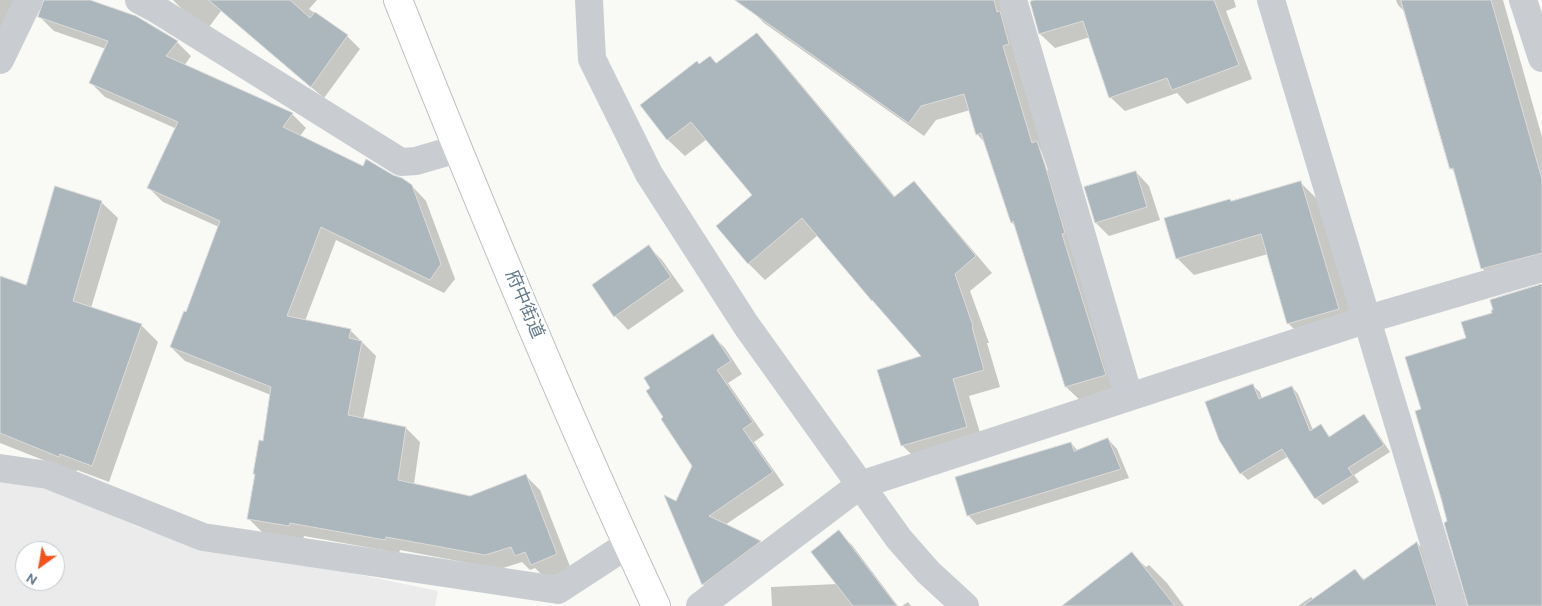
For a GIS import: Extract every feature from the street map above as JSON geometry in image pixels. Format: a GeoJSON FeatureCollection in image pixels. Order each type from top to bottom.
{"type":"FeatureCollection","features":[{"type":"Feature","properties":{"kind":"highway","name":"府中街道"},"geometry":{"type":"LineString","coordinates":[[398,0],[457,149],[525,312],[627,545],[656,606]]}},
{"type":"Feature","properties":{"kind":"street"},"geometry":{"type":"LineString","coordinates":[[0,60],[29,0]]}},
{"type":"Feature","properties":{"kind":"street"},"geometry":{"type":"LineString","coordinates":[[139,0],[401,162],[416,161],[457,149]]}},
{"type":"Feature","properties":{"kind":"street"},"geometry":{"type":"LineString","coordinates":[[589,0],[592,59],[649,174],[746,325],[899,539],[928,572],[966,606]]}},
{"type":"Feature","properties":{"kind":"street"},"geometry":{"type":"LineString","coordinates":[[1013,0],[1129,397]]}},
{"type":"Feature","properties":{"kind":"street"},"geometry":{"type":"LineString","coordinates":[[1271,0],[1452,606]]}},
{"type":"Feature","properties":{"kind":"street"},"geometry":{"type":"LineString","coordinates":[[1523,0],[1542,58]]}},
{"type":"Feature","properties":{"kind":"street"},"geometry":{"type":"LineString","coordinates":[[700,606],[860,485],[1368,320],[1542,268]]}},
{"type":"Feature","properties":{"kind":"street"},"geometry":{"type":"LineString","coordinates":[[0,468],[48,475],[203,537],[558,590],[627,545]]}},
{"type":"Feature","properties":{"kind":"shaded area"},"geometry":{"type":"Polygon","coordinates":[[[0,482],[48,487],[138,527],[209,550],[313,565],[438,591],[435,606],[0,606],[0,482]]]}},
{"type":"Feature","properties":{"kind":"building"},"geometry":{"type":"Polygon","coordinates":[[[44,0],[90,0],[136,16],[178,41],[166,56],[293,113],[283,127],[363,166],[366,159],[412,185],[441,264],[430,280],[321,227],[287,316],[351,329],[349,338],[362,341],[348,415],[406,427],[398,480],[470,496],[526,474],[557,554],[531,565],[525,552],[515,556],[511,547],[485,555],[386,537],[385,540],[290,523],[289,526],[247,519],[259,440],[263,441],[271,387],[170,347],[184,311],[186,312],[220,221],[147,188],[178,122],[89,83],[108,41],[38,17],[44,0]]]}},
{"type":"Feature","properties":{"kind":"building"},"geometry":{"type":"Polygon","coordinates":[[[209,0],[290,0],[310,18],[315,12],[348,35],[311,87],[209,0]]]}},
{"type":"Feature","properties":{"kind":"building"},"geometry":{"type":"Polygon","coordinates":[[[735,0],[994,0],[997,12],[1000,11],[1009,44],[1003,46],[1032,143],[1037,141],[1045,165],[1065,233],[1062,234],[1106,375],[1065,387],[1013,221],[1011,223],[981,133],[976,135],[964,94],[921,106],[909,123],[735,0]]]}},
{"type":"Feature","properties":{"kind":"building"},"geometry":{"type":"Polygon","coordinates":[[[1035,0],[1214,0],[1239,65],[1172,90],[1167,78],[1109,98],[1083,21],[1039,34],[1030,2],[1035,0]]]}},
{"type":"Feature","properties":{"kind":"building"},"geometry":{"type":"Polygon","coordinates":[[[1401,0],[1491,0],[1542,179],[1542,253],[1481,269],[1453,168],[1450,169],[1401,0]]]}},
{"type":"Feature","properties":{"kind":"building"},"geometry":{"type":"Polygon","coordinates":[[[757,33],[894,197],[914,181],[976,256],[955,274],[973,326],[984,370],[953,379],[967,427],[901,446],[877,370],[921,356],[802,218],[748,264],[716,226],[752,195],[691,122],[667,140],[640,105],[697,61],[699,64],[710,56],[716,63],[757,33]]]}},
{"type":"Feature","properties":{"kind":"building"},"geometry":{"type":"Polygon","coordinates":[[[1136,171],[1147,207],[1095,223],[1084,187],[1136,171]]]}},
{"type":"Feature","properties":{"kind":"building"},"geometry":{"type":"Polygon","coordinates":[[[1301,181],[1339,309],[1287,324],[1261,234],[1176,259],[1164,218],[1301,181]]]}},
{"type":"Feature","properties":{"kind":"building"},"geometry":{"type":"Polygon","coordinates":[[[55,186],[102,201],[73,301],[142,324],[92,466],[60,454],[59,457],[0,433],[0,276],[26,285],[55,186]]]}},
{"type":"Feature","properties":{"kind":"building"},"geometry":{"type":"Polygon","coordinates":[[[649,245],[671,277],[614,317],[592,285],[649,245]]]}},
{"type":"Feature","properties":{"kind":"building"},"geometry":{"type":"Polygon","coordinates":[[[1542,284],[1542,606],[1468,606],[1444,523],[1447,521],[1441,498],[1415,411],[1421,409],[1405,357],[1466,338],[1461,322],[1492,313],[1490,300],[1542,284]]]}},
{"type":"Feature","properties":{"kind":"building"},"geometry":{"type":"Polygon","coordinates":[[[713,334],[731,361],[717,370],[753,422],[743,429],[773,472],[709,516],[761,541],[702,585],[664,495],[676,501],[692,466],[661,419],[663,417],[646,391],[650,388],[644,378],[713,334]]]}},
{"type":"Feature","properties":{"kind":"building"},"geometry":{"type":"Polygon","coordinates":[[[1253,384],[1259,399],[1292,386],[1310,431],[1321,424],[1329,437],[1364,414],[1384,445],[1348,468],[1353,475],[1315,499],[1282,449],[1240,474],[1219,440],[1205,402],[1253,384]]]}},
{"type":"Feature","properties":{"kind":"building"},"geometry":{"type":"Polygon","coordinates":[[[1108,438],[1121,469],[967,516],[955,477],[1071,442],[1074,451],[1108,438]]]}},
{"type":"Feature","properties":{"kind":"building"},"geometry":{"type":"Polygon","coordinates":[[[839,530],[897,606],[853,606],[811,552],[839,530]]]}},
{"type":"Feature","properties":{"kind":"building"},"geometry":{"type":"Polygon","coordinates":[[[1417,542],[1437,606],[1303,606],[1355,569],[1363,580],[1417,542]]]}},
{"type":"Feature","properties":{"kind":"building"},"geometry":{"type":"Polygon","coordinates":[[[1132,552],[1175,606],[1062,606],[1132,552]]]}}]}
